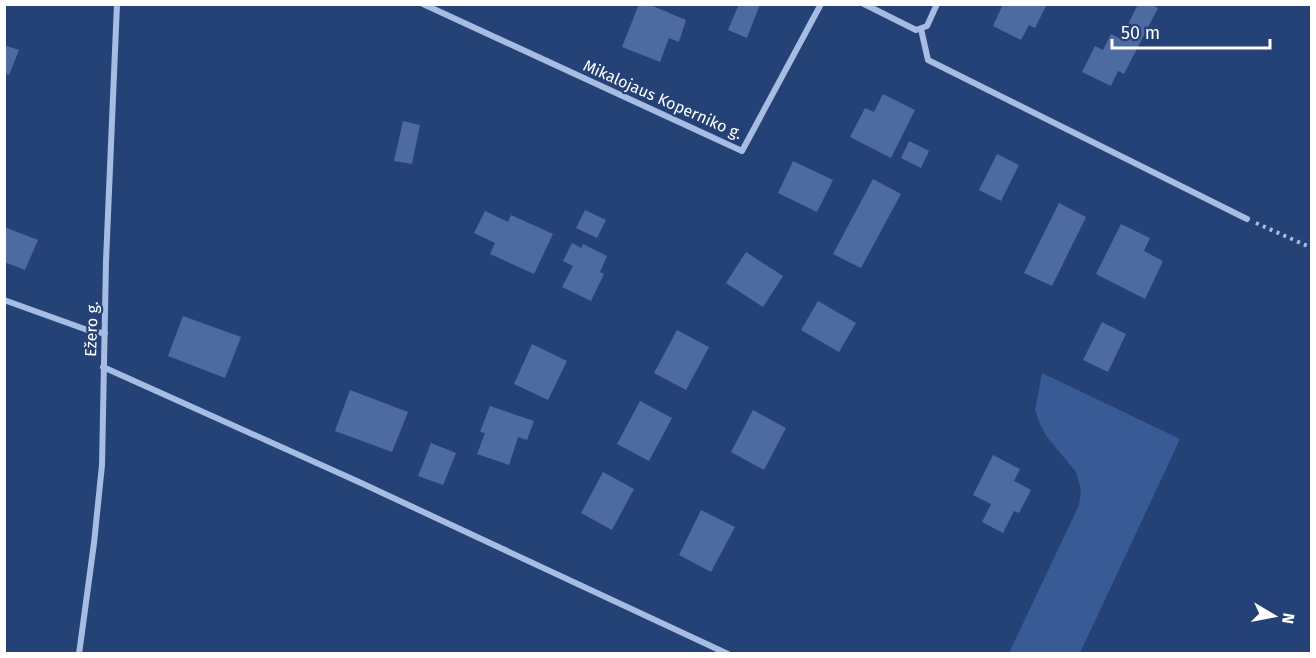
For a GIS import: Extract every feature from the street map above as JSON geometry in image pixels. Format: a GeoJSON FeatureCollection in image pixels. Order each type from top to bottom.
{"type":"FeatureCollection","features":[{"type":"Feature","properties":{"kind":"street","name":"Ežero g."},"geometry":{"type":"LineString","coordinates":[[79,654],[102,465],[106,261],[117,4]]}},
{"type":"Feature","properties":{"kind":"street","name":"Mikalojaus Koperniko g."},"geometry":{"type":"LineString","coordinates":[[423,4],[742,151],[821,4]]}},
{"type":"Feature","properties":{"kind":"street"},"geometry":{"type":"LineString","coordinates":[[864,4],[916,30],[927,26],[937,4]]}},
{"type":"Feature","properties":{"kind":"street"},"geometry":{"type":"LineString","coordinates":[[921,29],[928,60],[1247,219]]}},
{"type":"Feature","properties":{"kind":"street"},"geometry":{"type":"LineString","coordinates":[[4,300],[93,332],[105,333]]}},
{"type":"Feature","properties":{"kind":"street"},"geometry":{"type":"LineString","coordinates":[[104,367],[359,482],[728,654]]}},
{"type":"Feature","properties":{"kind":"path"},"geometry":{"type":"LineString","coordinates":[[1247,219],[1311,248]]}},
{"type":"Feature","properties":{"kind":"shaded area"},"geometry":{"type":"Polygon","coordinates":[[[1042,373],[1180,439],[1080,653],[1009,653],[1079,505],[1081,490],[1076,472],[1047,437],[1035,410],[1042,373]]]}},
{"type":"Feature","properties":{"kind":"building"},"geometry":{"type":"Polygon","coordinates":[[[639,4],[648,4],[686,20],[679,42],[669,38],[660,62],[622,47],[639,4]]]}},
{"type":"Feature","properties":{"kind":"building"},"geometry":{"type":"Polygon","coordinates":[[[739,4],[760,4],[747,38],[728,30],[739,4]]]}},
{"type":"Feature","properties":{"kind":"building"},"geometry":{"type":"Polygon","coordinates":[[[1003,4],[1047,4],[1035,28],[1029,25],[1021,40],[993,26],[1003,4]]]}},
{"type":"Feature","properties":{"kind":"building"},"geometry":{"type":"Polygon","coordinates":[[[1138,4],[1151,4],[1158,8],[1124,74],[1118,71],[1111,86],[1082,72],[1095,46],[1103,50],[1111,34],[1121,39],[1138,4]]]}},
{"type":"Feature","properties":{"kind":"building"},"geometry":{"type":"Polygon","coordinates":[[[4,45],[19,50],[9,75],[4,73],[4,45]]]}},
{"type":"Feature","properties":{"kind":"building"},"geometry":{"type":"Polygon","coordinates":[[[883,94],[915,110],[891,158],[850,137],[865,108],[874,112],[883,94]]]}},
{"type":"Feature","properties":{"kind":"building"},"geometry":{"type":"Polygon","coordinates":[[[403,121],[420,125],[412,164],[394,161],[403,121]]]}},
{"type":"Feature","properties":{"kind":"building"},"geometry":{"type":"Polygon","coordinates":[[[909,141],[929,151],[921,168],[901,158],[909,141]]]}},
{"type":"Feature","properties":{"kind":"building"},"geometry":{"type":"Polygon","coordinates":[[[997,154],[1019,165],[1001,201],[979,190],[997,154]]]}},
{"type":"Feature","properties":{"kind":"building"},"geometry":{"type":"Polygon","coordinates":[[[793,161],[833,180],[817,212],[778,193],[793,161]]]}},
{"type":"Feature","properties":{"kind":"building"},"geometry":{"type":"Polygon","coordinates":[[[873,179],[901,194],[861,268],[833,254],[873,179]]]}},
{"type":"Feature","properties":{"kind":"building"},"geometry":{"type":"Polygon","coordinates":[[[1059,203],[1086,217],[1052,286],[1024,273],[1059,203]]]}},
{"type":"Feature","properties":{"kind":"building"},"geometry":{"type":"Polygon","coordinates":[[[585,210],[606,220],[597,238],[576,228],[585,210]]]}},
{"type":"Feature","properties":{"kind":"building"},"geometry":{"type":"Polygon","coordinates":[[[485,211],[508,222],[511,215],[553,234],[534,274],[490,254],[495,243],[474,233],[485,211]]]}},
{"type":"Feature","properties":{"kind":"building"},"geometry":{"type":"Polygon","coordinates":[[[1121,224],[1150,238],[1144,251],[1163,261],[1145,299],[1096,274],[1121,224]]]}},
{"type":"Feature","properties":{"kind":"building"},"geometry":{"type":"Polygon","coordinates":[[[4,227],[38,240],[25,270],[4,262],[4,227]]]}},
{"type":"Feature","properties":{"kind":"building"},"geometry":{"type":"Polygon","coordinates":[[[572,243],[581,248],[583,244],[607,256],[600,272],[604,274],[591,301],[562,287],[573,266],[563,261],[572,243]]]}},
{"type":"Feature","properties":{"kind":"building"},"geometry":{"type":"Polygon","coordinates":[[[746,252],[783,276],[763,307],[726,283],[746,252]]]}},
{"type":"Feature","properties":{"kind":"building"},"geometry":{"type":"Polygon","coordinates":[[[818,301],[856,323],[839,352],[801,330],[818,301]]]}},
{"type":"Feature","properties":{"kind":"building"},"geometry":{"type":"Polygon","coordinates":[[[183,316],[241,337],[225,378],[168,356],[183,316]]]}},
{"type":"Feature","properties":{"kind":"building"},"geometry":{"type":"Polygon","coordinates":[[[1102,322],[1126,334],[1108,372],[1083,360],[1102,322]]]}},
{"type":"Feature","properties":{"kind":"building"},"geometry":{"type":"Polygon","coordinates":[[[677,330],[709,347],[686,390],[654,373],[677,330]]]}},
{"type":"Feature","properties":{"kind":"building"},"geometry":{"type":"Polygon","coordinates":[[[532,344],[567,361],[548,400],[514,384],[532,344]]]}},
{"type":"Feature","properties":{"kind":"building"},"geometry":{"type":"Polygon","coordinates":[[[350,390],[408,412],[392,452],[335,431],[350,390]]]}},
{"type":"Feature","properties":{"kind":"building"},"geometry":{"type":"Polygon","coordinates":[[[640,401],[672,418],[649,461],[617,444],[640,401]]]}},
{"type":"Feature","properties":{"kind":"building"},"geometry":{"type":"Polygon","coordinates":[[[490,406],[534,421],[527,440],[518,437],[509,465],[477,454],[485,433],[480,432],[490,406]]]}},
{"type":"Feature","properties":{"kind":"building"},"geometry":{"type":"Polygon","coordinates":[[[753,410],[786,428],[764,470],[731,452],[753,410]]]}},
{"type":"Feature","properties":{"kind":"building"},"geometry":{"type":"Polygon","coordinates":[[[431,443],[456,453],[443,485],[418,476],[431,443]]]}},
{"type":"Feature","properties":{"kind":"building"},"geometry":{"type":"Polygon","coordinates":[[[993,455],[1020,469],[1014,481],[1031,490],[1019,513],[1014,511],[1003,533],[982,522],[991,504],[973,495],[993,455]]]}},
{"type":"Feature","properties":{"kind":"building"},"geometry":{"type":"Polygon","coordinates":[[[603,472],[634,489],[612,530],[581,513],[603,472]]]}},
{"type":"Feature","properties":{"kind":"building"},"geometry":{"type":"Polygon","coordinates":[[[701,510],[735,527],[711,572],[679,555],[701,510]]]}}]}
